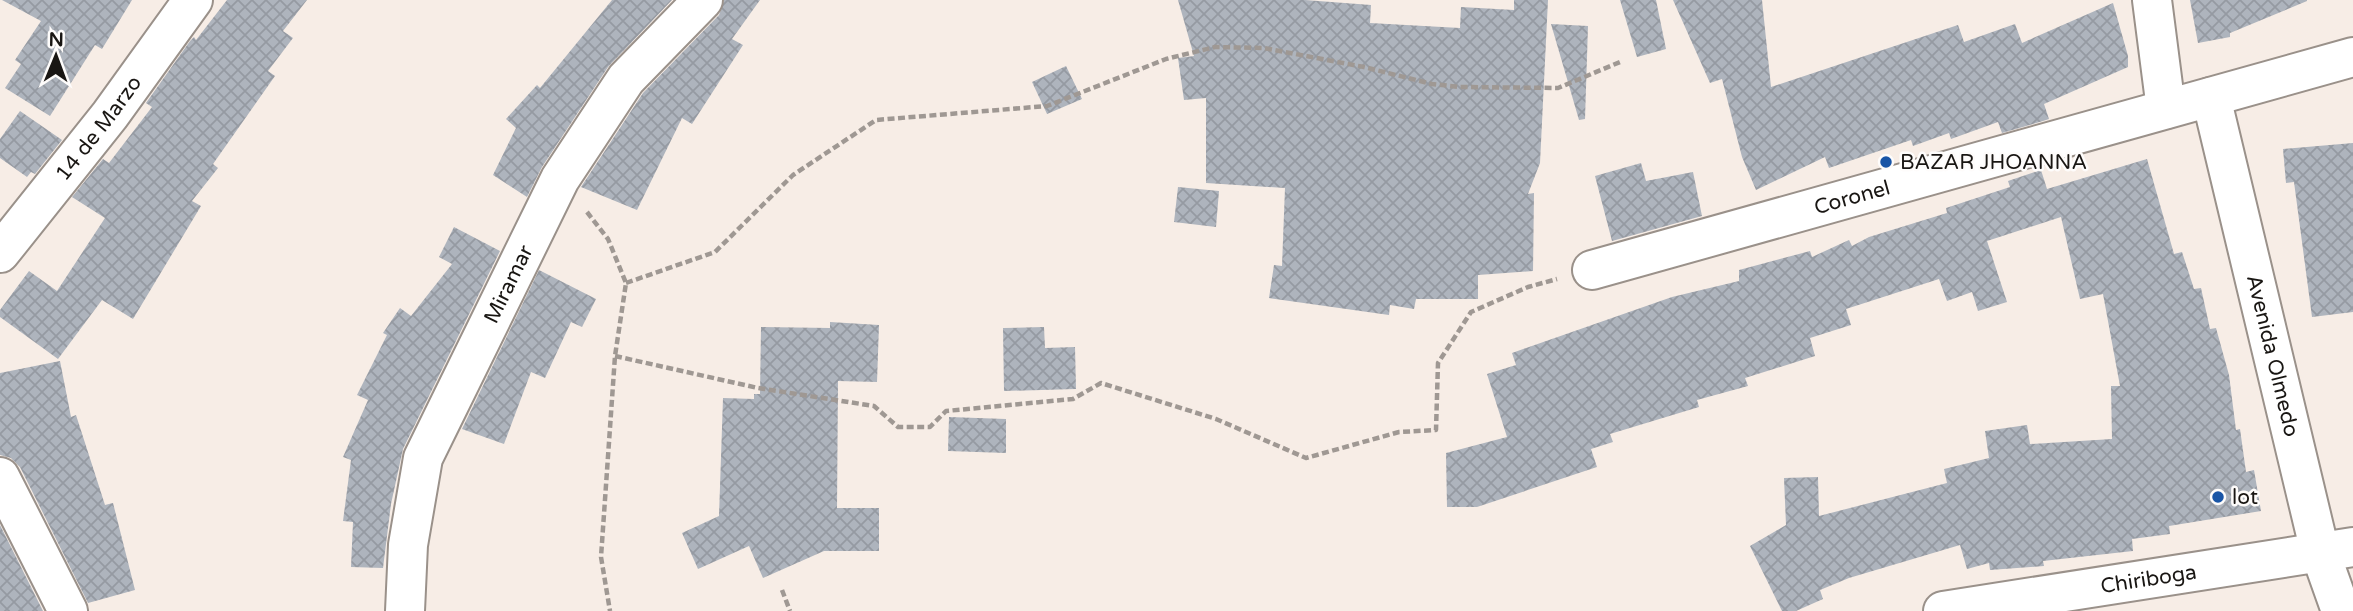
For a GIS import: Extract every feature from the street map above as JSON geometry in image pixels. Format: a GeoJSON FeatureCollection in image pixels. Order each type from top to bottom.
{"type":"FeatureCollection","features":[{"type":"Feature","properties":{"kind":"street","name":"14 de Marzo"},"geometry":{"type":"LineString","coordinates":[[0,253],[110,115],[193,0]]}},
{"type":"Feature","properties":{"kind":"street","name":"Miramar"},"geometry":{"type":"LineString","coordinates":[[405,611],[408,545],[423,458],[560,179],[626,79],[703,0]]}},
{"type":"Feature","properties":{"kind":"street"},"geometry":{"type":"LineString","coordinates":[[2152,0],[2166,109]]}},
{"type":"Feature","properties":{"kind":"street","name":"Coronel"},"geometry":{"type":"LineString","coordinates":[[1592,270],[2353,57]]}},
{"type":"Feature","properties":{"kind":"street","name":"Avenida Olmedo"},"geometry":{"type":"LineString","coordinates":[[2211,97],[2337,550],[2341,611]]}},
{"type":"Feature","properties":{"kind":"street"},"geometry":{"type":"LineString","coordinates":[[0,477],[68,611]]}},
{"type":"Feature","properties":{"kind":"street","name":"Chiriboga"},"geometry":{"type":"LineString","coordinates":[[1943,611],[2337,550]]}},
{"type":"Feature","properties":{"kind":"path"},"geometry":{"type":"LineString","coordinates":[[626,283],[715,252],[793,175],[876,120],[1047,106],[1166,60],[1216,47],[1264,48],[1364,67],[1432,84],[1460,87],[1558,88],[1620,62]]}},
{"type":"Feature","properties":{"kind":"path"},"geometry":{"type":"LineString","coordinates":[[560,179],[608,240],[626,283],[615,356],[601,557],[610,611]]}},
{"type":"Feature","properties":{"kind":"path"},"geometry":{"type":"LineString","coordinates":[[615,356],[758,388],[874,406],[898,427],[930,426],[946,411],[1073,399],[1101,383],[1216,419],[1306,458],[1399,432],[1436,430],[1438,363],[1471,312],[1528,287],[1592,270]]}},
{"type":"Feature","properties":{"kind":"path"},"geometry":{"type":"LineString","coordinates":[[782,590],[790,611]]}},
{"type":"Feature","properties":{"kind":"building"},"geometry":{"type":"Polygon","coordinates":[[[2,0],[132,0],[102,49],[95,45],[50,116],[5,88],[21,64],[15,60],[41,21],[2,0]]]}},
{"type":"Feature","properties":{"kind":"building"},"geometry":{"type":"Polygon","coordinates":[[[227,0],[307,0],[283,31],[293,38],[268,71],[275,76],[213,164],[218,168],[192,201],[201,206],[133,319],[102,300],[58,359],[0,317],[0,310],[29,271],[57,291],[105,218],[72,197],[103,159],[109,163],[152,107],[146,103],[190,41],[194,37],[196,40],[227,0]]]}},
{"type":"Feature","properties":{"kind":"building"},"geometry":{"type":"Polygon","coordinates":[[[612,0],[672,0],[608,67],[542,167],[527,197],[493,175],[516,128],[506,119],[537,85],[540,88],[612,0]]]}},
{"type":"Feature","properties":{"kind":"building"},"geometry":{"type":"Polygon","coordinates":[[[724,0],[760,0],[732,39],[743,45],[692,124],[682,118],[637,210],[581,187],[643,93],[719,15],[724,0]]]}},
{"type":"Feature","properties":{"kind":"building"},"geometry":{"type":"Polygon","coordinates":[[[1178,0],[1305,0],[1371,5],[1370,23],[1460,28],[1461,7],[1514,10],[1514,0],[1548,0],[1540,163],[1528,194],[1534,193],[1533,271],[1478,275],[1478,299],[1416,299],[1414,309],[1390,305],[1389,315],[1269,298],[1274,265],[1282,266],[1285,188],[1206,183],[1206,98],[1184,100],[1178,58],[1194,56],[1178,0]]]}},
{"type":"Feature","properties":{"kind":"building"},"geometry":{"type":"Polygon","coordinates":[[[1620,0],[1656,0],[1666,49],[1637,57],[1620,0]]]}},
{"type":"Feature","properties":{"kind":"building"},"geometry":{"type":"Polygon","coordinates":[[[1673,0],[1762,0],[1771,87],[1958,25],[1964,42],[2015,24],[2022,43],[2113,3],[2128,56],[2128,67],[2044,104],[2049,119],[2043,121],[2002,133],[1998,122],[1951,139],[1949,133],[1913,146],[1911,140],[1829,168],[1825,157],[1756,190],[1742,157],[1722,79],[1710,83],[1673,0]]]}},
{"type":"Feature","properties":{"kind":"building"},"geometry":{"type":"Polygon","coordinates":[[[2190,0],[2307,1],[2230,33],[2230,37],[2198,43],[2190,0]]]}},
{"type":"Feature","properties":{"kind":"building"},"geometry":{"type":"Polygon","coordinates":[[[1551,24],[1588,26],[1585,119],[1579,120],[1551,24]]]}},
{"type":"Feature","properties":{"kind":"building"},"geometry":{"type":"Polygon","coordinates":[[[1066,66],[1082,99],[1047,114],[1032,82],[1066,66]]]}},
{"type":"Feature","properties":{"kind":"building"},"geometry":{"type":"Polygon","coordinates":[[[20,111],[62,140],[35,174],[31,172],[27,177],[0,158],[0,139],[20,111]]]}},
{"type":"Feature","properties":{"kind":"building"},"geometry":{"type":"Polygon","coordinates":[[[2353,143],[2353,312],[2312,317],[2294,182],[2286,183],[2283,149],[2353,143]]]}},
{"type":"Feature","properties":{"kind":"building"},"geometry":{"type":"Polygon","coordinates":[[[2147,159],[2174,254],[2182,252],[2194,289],[2201,288],[2210,329],[2216,328],[2229,375],[2236,430],[2240,429],[2246,472],[2254,470],[2261,511],[2169,526],[2170,534],[2132,539],[2133,551],[2043,561],[2044,566],[1990,570],[1989,563],[1967,569],[1960,545],[1849,578],[1820,590],[1823,599],[1796,611],[1782,611],[1750,546],[1786,525],[1784,478],[1818,477],[1819,516],[1947,483],[1944,469],[1989,458],[1985,431],[2027,425],[2030,444],[2112,439],[2111,386],[2120,386],[2103,294],[2080,299],[2061,217],[1987,241],[2007,302],[1978,311],[1972,292],[1947,301],[1939,279],[1846,309],[1851,325],[1810,338],[1815,356],[1745,378],[1748,386],[1697,400],[1699,407],[1610,434],[1613,442],[1591,449],[1597,467],[1477,507],[1447,507],[1446,453],[1507,437],[1487,374],[1516,365],[1512,353],[1672,297],[1739,281],[1739,270],[1810,251],[1812,257],[1849,240],[1852,246],[1869,237],[1947,213],[1946,208],[2010,187],[2008,181],[2041,170],[2047,189],[2147,159]]]}},
{"type":"Feature","properties":{"kind":"building"},"geometry":{"type":"Polygon","coordinates":[[[1641,163],[1646,181],[1693,172],[1702,216],[1612,241],[1595,176],[1641,163]]]}},
{"type":"Feature","properties":{"kind":"building"},"geometry":{"type":"Polygon","coordinates":[[[1178,187],[1219,191],[1216,227],[1174,222],[1178,187]]]}},
{"type":"Feature","properties":{"kind":"building"},"geometry":{"type":"Polygon","coordinates":[[[454,227],[500,251],[403,449],[391,504],[383,568],[351,567],[353,522],[343,521],[351,460],[343,457],[368,400],[357,395],[387,335],[383,333],[400,308],[411,316],[452,264],[439,257],[454,227]]]}},
{"type":"Feature","properties":{"kind":"building"},"geometry":{"type":"Polygon","coordinates":[[[539,270],[596,299],[582,327],[571,322],[545,378],[531,372],[504,444],[462,429],[539,270]]]}},
{"type":"Feature","properties":{"kind":"building"},"geometry":{"type":"Polygon","coordinates":[[[830,322],[879,325],[877,382],[838,381],[837,508],[879,508],[879,551],[824,551],[763,578],[749,546],[698,569],[682,533],[719,516],[723,398],[754,399],[754,394],[760,394],[761,327],[830,328],[830,322]]]}},
{"type":"Feature","properties":{"kind":"building"},"geometry":{"type":"Polygon","coordinates":[[[1044,327],[1045,348],[1075,347],[1076,389],[1004,391],[1003,328],[1044,327]]]}},
{"type":"Feature","properties":{"kind":"building"},"geometry":{"type":"Polygon","coordinates":[[[60,361],[71,417],[76,415],[105,505],[113,503],[135,590],[88,603],[20,467],[11,458],[0,455],[0,373],[60,361]]]}},
{"type":"Feature","properties":{"kind":"building"},"geometry":{"type":"Polygon","coordinates":[[[949,417],[1006,419],[1006,453],[948,451],[949,417]]]}},
{"type":"Feature","properties":{"kind":"building"},"geometry":{"type":"Polygon","coordinates":[[[0,525],[43,611],[0,611],[0,525]]]}},
{"type":"Feature","properties":{"kind":"place","name":"BAZAR JHOANNA"},"geometry":{"type":"Point","coordinates":[1886,162]}},
{"type":"Feature","properties":{"kind":"place","name":"lot"},"geometry":{"type":"Point","coordinates":[2218,497]}}]}
